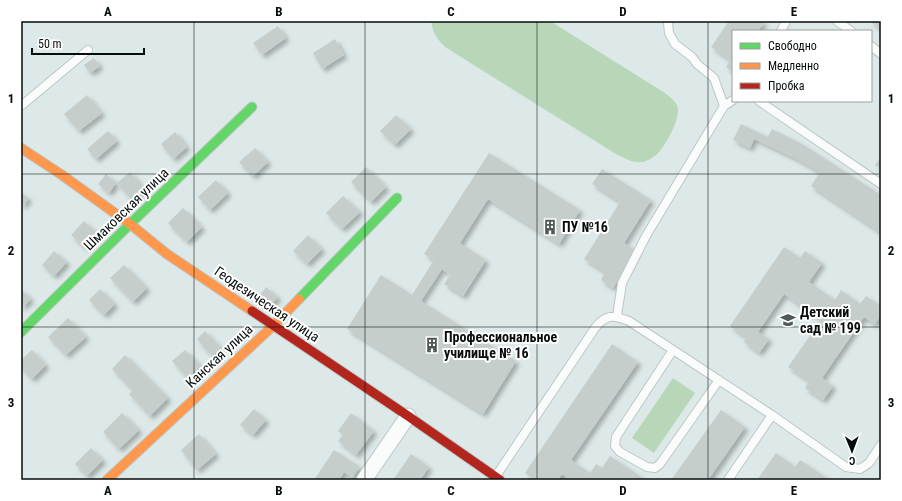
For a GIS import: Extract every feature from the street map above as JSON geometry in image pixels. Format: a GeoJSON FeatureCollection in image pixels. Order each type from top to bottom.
{"type":"FeatureCollection","features":[{"type":"Feature","properties":{"kind":"street","name":"Шмаковская улица"},"geometry":{"type":"LineString","coordinates":[[21,332],[130,224],[252,107]]}},
{"type":"Feature","properties":{"kind":"street","name":"Геодезическая улица"},"geometry":{"type":"LineString","coordinates":[[21,148],[62,175],[130,224],[167,254],[498,478]]}},
{"type":"Feature","properties":{"kind":"street","name":"Канская улица"},"geometry":{"type":"LineString","coordinates":[[107,480],[274,325],[397,198]]}},
{"type":"Feature","properties":{"kind":"street"},"geometry":{"type":"LineString","coordinates":[[364,480],[408,416]]}},
{"type":"Feature","properties":{"kind":"lane"},"geometry":{"type":"LineString","coordinates":[[669,21],[669,33],[674,44],[692,57],[697,64],[714,78],[724,106]]}},
{"type":"Feature","properties":{"kind":"lane"},"geometry":{"type":"LineString","coordinates":[[782,30],[786,21]]}},
{"type":"Feature","properties":{"kind":"lane"},"geometry":{"type":"LineString","coordinates":[[837,21],[849,30]]}},
{"type":"Feature","properties":{"kind":"lane"},"geometry":{"type":"LineString","coordinates":[[872,47],[881,54]]}},
{"type":"Feature","properties":{"kind":"lane"},"geometry":{"type":"LineString","coordinates":[[21,106],[88,50]]}},
{"type":"Feature","properties":{"kind":"lane"},"geometry":{"type":"LineString","coordinates":[[617,316],[622,283],[646,236],[724,106],[732,101]]}},
{"type":"Feature","properties":{"kind":"lane"},"geometry":{"type":"LineString","coordinates":[[760,102],[881,184]]}},
{"type":"Feature","properties":{"kind":"lane"},"geometry":{"type":"LineString","coordinates":[[498,478],[600,323],[606,318],[617,316],[629,321],[719,380],[846,467],[860,469],[869,463],[881,445]]}},
{"type":"Feature","properties":{"kind":"lane"},"geometry":{"type":"LineString","coordinates":[[673,350],[616,437],[615,446],[620,452],[647,467],[655,468],[660,464],[719,380]]}},
{"type":"Feature","properties":{"kind":"lane"},"geometry":{"type":"LineString","coordinates":[[728,480],[772,415]]}},
{"type":"Feature","properties":{"kind":"green space"},"geometry":{"type":"Polygon","coordinates":[[[431,21],[550,21],[671,98],[678,109],[677,119],[672,131],[660,151],[652,158],[642,162],[625,159],[445,47],[435,35],[431,21]]]}},
{"type":"Feature","properties":{"kind":"green space"},"geometry":{"type":"Polygon","coordinates":[[[673,378],[695,393],[654,453],[632,438],[673,378]]]}},
{"type":"Feature","properties":{"kind":"building"},"geometry":{"type":"Polygon","coordinates":[[[729,21],[765,21],[759,30],[732,30],[732,71],[726,67],[730,60],[711,47],[729,21]]]}},
{"type":"Feature","properties":{"kind":"building"},"geometry":{"type":"Polygon","coordinates":[[[869,21],[881,21],[881,29],[869,21]]]}},
{"type":"Feature","properties":{"kind":"building"},"geometry":{"type":"Polygon","coordinates":[[[278,26],[286,38],[262,55],[253,43],[278,26]]]}},
{"type":"Feature","properties":{"kind":"building"},"geometry":{"type":"Polygon","coordinates":[[[335,39],[344,55],[322,69],[313,53],[335,39]]]}},
{"type":"Feature","properties":{"kind":"building"},"geometry":{"type":"Polygon","coordinates":[[[94,58],[100,66],[90,73],[84,65],[94,58]]]}},
{"type":"Feature","properties":{"kind":"building"},"geometry":{"type":"Polygon","coordinates":[[[87,95],[102,113],[79,131],[64,114],[87,95]]]}},
{"type":"Feature","properties":{"kind":"building"},"geometry":{"type":"Polygon","coordinates":[[[396,115],[411,129],[395,145],[380,131],[396,115]]]}},
{"type":"Feature","properties":{"kind":"building"},"geometry":{"type":"Polygon","coordinates":[[[741,124],[768,137],[772,129],[802,144],[881,195],[881,212],[879,214],[881,216],[881,233],[811,186],[820,172],[795,158],[754,139],[750,148],[733,140],[741,124]]]}},
{"type":"Feature","properties":{"kind":"building"},"geometry":{"type":"Polygon","coordinates":[[[108,131],[117,141],[96,159],[87,149],[108,131]]]}},
{"type":"Feature","properties":{"kind":"building"},"geometry":{"type":"Polygon","coordinates":[[[175,132],[187,147],[173,159],[161,144],[175,132]]]}},
{"type":"Feature","properties":{"kind":"building"},"geometry":{"type":"Polygon","coordinates":[[[255,148],[268,162],[253,176],[239,162],[255,148]]]}},
{"type":"Feature","properties":{"kind":"building"},"geometry":{"type":"Polygon","coordinates":[[[489,153],[580,210],[559,244],[488,199],[460,243],[486,260],[463,296],[444,284],[450,275],[442,269],[421,301],[516,361],[483,414],[347,329],[381,275],[412,295],[434,260],[424,254],[489,153]]]}},
{"type":"Feature","properties":{"kind":"building"},"geometry":{"type":"Polygon","coordinates":[[[881,157],[881,169],[875,165],[881,157]]]}},
{"type":"Feature","properties":{"kind":"building"},"geometry":{"type":"Polygon","coordinates":[[[366,167],[386,187],[371,202],[351,182],[366,167]]]}},
{"type":"Feature","properties":{"kind":"building"},"geometry":{"type":"Polygon","coordinates":[[[602,169],[651,200],[624,243],[636,251],[613,288],[601,280],[605,272],[584,259],[620,202],[592,184],[602,169]]]}},
{"type":"Feature","properties":{"kind":"building"},"geometry":{"type":"Polygon","coordinates":[[[130,172],[144,189],[132,200],[117,183],[130,172]]]}},
{"type":"Feature","properties":{"kind":"building"},"geometry":{"type":"Polygon","coordinates":[[[106,174],[116,183],[109,193],[98,184],[106,174]]]}},
{"type":"Feature","properties":{"kind":"building"},"geometry":{"type":"Polygon","coordinates":[[[216,180],[228,193],[210,210],[198,197],[216,180]]]}},
{"type":"Feature","properties":{"kind":"building"},"geometry":{"type":"Polygon","coordinates":[[[21,192],[29,199],[21,207],[21,192]]]}},
{"type":"Feature","properties":{"kind":"building"},"geometry":{"type":"Polygon","coordinates":[[[343,196],[360,212],[342,229],[326,213],[343,196]]]}},
{"type":"Feature","properties":{"kind":"building"},"geometry":{"type":"Polygon","coordinates":[[[183,208],[202,227],[187,242],[168,223],[183,208]]]}},
{"type":"Feature","properties":{"kind":"building"},"geometry":{"type":"Polygon","coordinates":[[[84,221],[97,233],[84,247],[71,235],[84,221]]]}},
{"type":"Feature","properties":{"kind":"building"},"geometry":{"type":"Polygon","coordinates":[[[308,235],[322,249],[307,264],[293,251],[308,235]]]}},
{"type":"Feature","properties":{"kind":"building"},"geometry":{"type":"Polygon","coordinates":[[[784,247],[800,258],[805,251],[822,263],[809,282],[835,300],[841,290],[860,304],[866,296],[881,306],[881,315],[875,324],[864,317],[822,378],[833,386],[823,400],[805,388],[809,381],[788,367],[821,320],[784,294],[758,332],[769,339],[759,353],[744,342],[746,338],[730,326],[784,247]]]}},
{"type":"Feature","properties":{"kind":"building"},"geometry":{"type":"Polygon","coordinates":[[[54,251],[67,262],[54,276],[42,265],[54,251]]]}},
{"type":"Feature","properties":{"kind":"building"},"geometry":{"type":"Polygon","coordinates":[[[124,265],[147,288],[133,302],[110,278],[124,265]]]}},
{"type":"Feature","properties":{"kind":"building"},"geometry":{"type":"Polygon","coordinates":[[[266,287],[278,297],[270,306],[259,296],[266,287]]]}},
{"type":"Feature","properties":{"kind":"building"},"geometry":{"type":"Polygon","coordinates":[[[21,289],[31,299],[21,308],[21,289]]]}},
{"type":"Feature","properties":{"kind":"building"},"geometry":{"type":"Polygon","coordinates":[[[100,289],[115,304],[104,315],[89,300],[100,289]]]}},
{"type":"Feature","properties":{"kind":"building"},"geometry":{"type":"Polygon","coordinates":[[[68,318],[86,337],[66,355],[48,337],[68,318]]]}},
{"type":"Feature","properties":{"kind":"building"},"geometry":{"type":"Polygon","coordinates":[[[205,331],[221,348],[212,356],[197,339],[205,331]]]}},
{"type":"Feature","properties":{"kind":"building"},"geometry":{"type":"Polygon","coordinates":[[[612,344],[638,362],[571,460],[590,473],[596,464],[602,468],[610,456],[646,480],[571,480],[562,474],[558,480],[535,480],[525,473],[612,344]]]}},
{"type":"Feature","properties":{"kind":"building"},"geometry":{"type":"Polygon","coordinates":[[[32,350],[46,365],[32,379],[21,368],[21,360],[32,350]]]}},
{"type":"Feature","properties":{"kind":"building"},"geometry":{"type":"Polygon","coordinates":[[[185,350],[201,366],[188,378],[172,361],[185,350]]]}},
{"type":"Feature","properties":{"kind":"building"},"geometry":{"type":"Polygon","coordinates":[[[125,355],[168,398],[150,416],[129,394],[133,390],[112,369],[125,355]]]}},
{"type":"Feature","properties":{"kind":"building"},"geometry":{"type":"Polygon","coordinates":[[[254,409],[266,420],[253,435],[240,425],[254,409]]]}},
{"type":"Feature","properties":{"kind":"building"},"geometry":{"type":"Polygon","coordinates":[[[721,410],[745,427],[708,480],[671,480],[721,410]]]}},
{"type":"Feature","properties":{"kind":"building"},"geometry":{"type":"Polygon","coordinates":[[[122,413],[139,430],[119,449],[103,432],[122,413]]]}},
{"type":"Feature","properties":{"kind":"building"},"geometry":{"type":"Polygon","coordinates":[[[351,413],[374,431],[356,455],[338,441],[343,435],[338,431],[351,413]]]}},
{"type":"Feature","properties":{"kind":"building"},"geometry":{"type":"Polygon","coordinates":[[[199,434],[216,454],[197,470],[181,450],[199,434]]]}},
{"type":"Feature","properties":{"kind":"building"},"geometry":{"type":"Polygon","coordinates":[[[91,448],[103,460],[87,476],[75,464],[91,448]]]}},
{"type":"Feature","properties":{"kind":"building"},"geometry":{"type":"Polygon","coordinates":[[[334,450],[360,467],[352,478],[344,472],[339,480],[314,480],[334,450]]]}},
{"type":"Feature","properties":{"kind":"building"},"geometry":{"type":"Polygon","coordinates":[[[776,453],[795,467],[800,460],[830,480],[757,480],[776,453]]]}},
{"type":"Feature","properties":{"kind":"building"},"geometry":{"type":"Polygon","coordinates":[[[411,454],[429,467],[420,480],[393,480],[411,454]]]}},
{"type":"Feature","properties":{"kind":"traffic: fast"},"geometry":{"type":"LineString","coordinates":[[21,332],[130,224],[252,107]]}},
{"type":"Feature","properties":{"kind":"traffic: fast"},"geometry":{"type":"LineString","coordinates":[[299,299],[397,198]]}},
{"type":"Feature","properties":{"kind":"traffic: slow"},"geometry":{"type":"LineString","coordinates":[[21,148],[62,175],[130,224],[167,254],[252,311]]}},
{"type":"Feature","properties":{"kind":"traffic: slow"},"geometry":{"type":"LineString","coordinates":[[107,480],[274,325],[299,299]]}},
{"type":"Feature","properties":{"kind":"traffic: jam"},"geometry":{"type":"LineString","coordinates":[[252,311],[500,480]]}},
{"type":"Feature","properties":{"kind":"place","name":"ПУ №16"},"geometry":{"type":"Point","coordinates":[550,227]}},
{"type":"Feature","properties":{"kind":"place","name":"Детский сад № 199"},"geometry":{"type":"Point","coordinates":[788,320]}},
{"type":"Feature","properties":{"kind":"place","name":"Профессиональное училище № 16"},"geometry":{"type":"Point","coordinates":[432,345]}}]}
